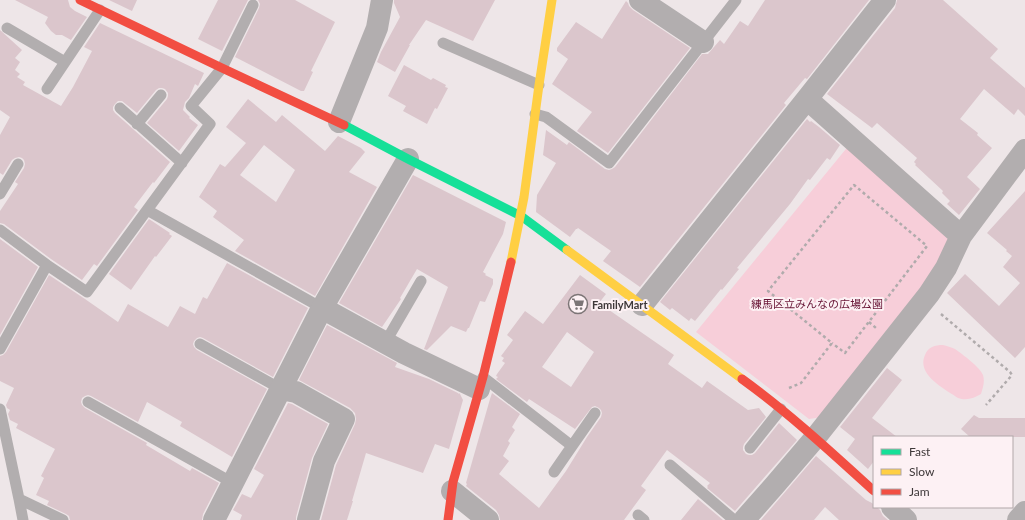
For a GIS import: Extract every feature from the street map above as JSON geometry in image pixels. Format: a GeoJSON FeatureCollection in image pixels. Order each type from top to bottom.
{"type":"FeatureCollection","features":[{"type":"Feature","properties":{"kind":"street"},"geometry":{"type":"LineString","coordinates":[[80,0],[339,122],[408,159],[521,216],[767,397],[873,490]]}},
{"type":"Feature","properties":{"kind":"street"},"geometry":{"type":"LineString","coordinates":[[339,122],[377,28],[382,0]]}},
{"type":"Feature","properties":{"kind":"street"},"geometry":{"type":"LineString","coordinates":[[448,520],[453,482],[481,383],[521,216],[552,0]]}},
{"type":"Feature","properties":{"kind":"street"},"geometry":{"type":"LineString","coordinates":[[640,0],[703,42]]}},
{"type":"Feature","properties":{"kind":"street"},"geometry":{"type":"LineString","coordinates":[[642,305],[885,0]]}},
{"type":"Feature","properties":{"kind":"street"},"geometry":{"type":"LineString","coordinates":[[807,99],[961,236]]}},
{"type":"Feature","properties":{"kind":"street"},"geometry":{"type":"LineString","coordinates":[[744,520],[815,438],[929,294],[946,268],[961,236],[1025,150]]}},
{"type":"Feature","properties":{"kind":"street"},"geometry":{"type":"LineString","coordinates":[[214,520],[322,308],[408,159]]}},
{"type":"Feature","properties":{"kind":"street"},"geometry":{"type":"LineString","coordinates":[[322,308],[404,353],[481,383]]}},
{"type":"Feature","properties":{"kind":"street"},"geometry":{"type":"LineString","coordinates":[[281,389],[296,392],[344,419],[324,460],[308,520]]}},
{"type":"Feature","properties":{"kind":"street"},"geometry":{"type":"LineString","coordinates":[[452,491],[488,520]]}},
{"type":"Feature","properties":{"kind":"street"},"geometry":{"type":"LineString","coordinates":[[893,508],[906,520]]}},
{"type":"Feature","properties":{"kind":"street"},"geometry":{"type":"LineString","coordinates":[[1018,520],[1025,512]]}},
{"type":"Feature","properties":{"kind":"lane"},"geometry":{"type":"LineString","coordinates":[[535,114],[546,117],[609,162],[736,0]]}},
{"type":"Feature","properties":{"kind":"lane"},"geometry":{"type":"LineString","coordinates":[[0,230],[47,265],[87,292],[210,124],[191,106],[222,68],[253,5]]}},
{"type":"Feature","properties":{"kind":"lane"},"geometry":{"type":"LineString","coordinates":[[47,89],[100,10]]}},
{"type":"Feature","properties":{"kind":"lane"},"geometry":{"type":"LineString","coordinates":[[7,28],[65,62]]}},
{"type":"Feature","properties":{"kind":"lane"},"geometry":{"type":"LineString","coordinates":[[443,43],[539,85]]}},
{"type":"Feature","properties":{"kind":"lane"},"geometry":{"type":"LineString","coordinates":[[137,124],[161,95]]}},
{"type":"Feature","properties":{"kind":"lane"},"geometry":{"type":"LineString","coordinates":[[120,108],[182,164]]}},
{"type":"Feature","properties":{"kind":"lane"},"geometry":{"type":"LineString","coordinates":[[0,194],[18,164]]}},
{"type":"Feature","properties":{"kind":"lane"},"geometry":{"type":"LineString","coordinates":[[147,210],[322,308]]}},
{"type":"Feature","properties":{"kind":"lane"},"geometry":{"type":"LineString","coordinates":[[0,349],[47,265]]}},
{"type":"Feature","properties":{"kind":"lane"},"geometry":{"type":"LineString","coordinates":[[385,343],[421,281]]}},
{"type":"Feature","properties":{"kind":"lane"},"geometry":{"type":"LineString","coordinates":[[200,344],[281,389]]}},
{"type":"Feature","properties":{"kind":"lane"},"geometry":{"type":"LineString","coordinates":[[481,383],[572,446]]}},
{"type":"Feature","properties":{"kind":"lane"},"geometry":{"type":"LineString","coordinates":[[88,402],[233,483]]}},
{"type":"Feature","properties":{"kind":"lane"},"geometry":{"type":"LineString","coordinates":[[0,409],[23,520]]}},
{"type":"Feature","properties":{"kind":"lane"},"geometry":{"type":"LineString","coordinates":[[750,448],[781,409]]}},
{"type":"Feature","properties":{"kind":"lane"},"geometry":{"type":"LineString","coordinates":[[554,472],[595,413]]}},
{"type":"Feature","properties":{"kind":"lane"},"geometry":{"type":"LineString","coordinates":[[670,465],[734,520]]}},
{"type":"Feature","properties":{"kind":"lane"},"geometry":{"type":"LineString","coordinates":[[19,499],[63,520]]}},
{"type":"Feature","properties":{"kind":"path"},"geometry":{"type":"LineString","coordinates":[[854,185],[927,246],[845,353],[832,343],[768,291],[854,185]]}},
{"type":"Feature","properties":{"kind":"path"},"geometry":{"type":"LineString","coordinates":[[937,313],[940,313],[1012,375],[986,405]]}},
{"type":"Feature","properties":{"kind":"path"},"geometry":{"type":"LineString","coordinates":[[767,397],[801,383],[832,343]]}},
{"type":"Feature","properties":{"kind":"green space","name":"練馬区立みんなの広場公園"},"geometry":{"type":"Polygon","coordinates":[[[850,144],[952,233],[940,263],[822,417],[809,419],[696,332],[850,144]]]}},
{"type":"Feature","properties":{"kind":"green space"},"geometry":{"type":"Polygon","coordinates":[[[943,345],[955,349],[978,368],[983,375],[984,380],[981,394],[970,399],[958,398],[939,386],[928,375],[923,362],[926,352],[932,347],[943,345]]]}},
{"type":"Feature","properties":{"kind":"building"},"geometry":{"type":"Polygon","coordinates":[[[15,0],[68,0],[70,7],[87,17],[71,40],[62,35],[56,35],[51,31],[45,23],[48,17],[15,0]]]}},
{"type":"Feature","properties":{"kind":"building"},"geometry":{"type":"Polygon","coordinates":[[[109,0],[137,0],[132,11],[109,0]]]}},
{"type":"Feature","properties":{"kind":"building"},"geometry":{"type":"Polygon","coordinates":[[[218,0],[248,0],[222,51],[198,39],[218,0]]]}},
{"type":"Feature","properties":{"kind":"building"},"geometry":{"type":"Polygon","coordinates":[[[258,0],[295,0],[335,22],[311,71],[313,72],[304,91],[301,91],[235,57],[259,8],[260,4],[258,0]]]}},
{"type":"Feature","properties":{"kind":"building"},"geometry":{"type":"Polygon","coordinates":[[[394,0],[495,0],[473,41],[426,20],[409,45],[395,72],[377,62],[400,17],[394,0]]]}},
{"type":"Feature","properties":{"kind":"building"},"geometry":{"type":"Polygon","coordinates":[[[765,0],[869,0],[807,79],[805,78],[784,103],[786,105],[640,287],[603,261],[611,251],[578,228],[570,237],[536,212],[537,195],[556,163],[543,155],[546,130],[567,145],[569,142],[605,169],[612,169],[702,54],[708,54],[720,40],[724,44],[740,21],[748,26],[765,0]]]}},
{"type":"Feature","properties":{"kind":"building"},"geometry":{"type":"Polygon","coordinates":[[[897,0],[943,0],[998,49],[990,58],[1025,88],[1025,116],[1018,109],[1014,115],[984,89],[960,119],[978,133],[977,135],[992,148],[967,177],[980,189],[959,215],[947,204],[950,201],[942,193],[943,191],[915,165],[916,164],[914,162],[917,158],[877,123],[872,128],[827,94],[895,8],[897,0]]]}},
{"type":"Feature","properties":{"kind":"building"},"geometry":{"type":"Polygon","coordinates":[[[626,1],[633,10],[690,48],[608,153],[577,131],[592,112],[552,84],[568,59],[557,51],[557,48],[576,22],[602,39],[626,1]]]}},
{"type":"Feature","properties":{"kind":"building"},"geometry":{"type":"Polygon","coordinates":[[[100,23],[204,73],[198,86],[195,84],[189,98],[185,102],[183,110],[190,117],[189,118],[198,125],[179,151],[147,123],[167,99],[168,93],[165,89],[159,88],[156,90],[137,113],[122,101],[118,101],[113,107],[115,113],[170,162],[134,207],[138,210],[97,266],[94,264],[82,280],[4,224],[0,223],[0,211],[18,184],[15,182],[25,164],[22,158],[15,158],[12,160],[3,175],[0,173],[0,135],[10,117],[0,110],[0,30],[22,50],[15,58],[20,62],[15,70],[20,74],[17,77],[25,82],[23,85],[61,106],[92,51],[84,47],[100,23]]]}},
{"type":"Feature","properties":{"kind":"building"},"geometry":{"type":"Polygon","coordinates":[[[404,65],[431,80],[433,78],[446,85],[445,87],[448,88],[427,124],[403,111],[406,106],[388,96],[404,65]]]}},
{"type":"Feature","properties":{"kind":"building"},"geometry":{"type":"Polygon","coordinates":[[[248,99],[276,122],[282,115],[325,151],[338,136],[361,148],[365,152],[349,172],[377,187],[315,296],[235,251],[244,240],[213,217],[217,211],[199,197],[220,164],[225,167],[246,143],[226,127],[248,99]],[[264,145],[240,175],[276,202],[295,170],[264,145]]]}},
{"type":"Feature","properties":{"kind":"building"},"geometry":{"type":"Polygon","coordinates":[[[807,119],[840,145],[830,160],[827,158],[810,180],[808,179],[790,204],[737,268],[739,269],[695,321],[691,318],[689,321],[672,308],[670,310],[660,302],[807,119]]]}},
{"type":"Feature","properties":{"kind":"building"},"geometry":{"type":"Polygon","coordinates":[[[413,175],[506,222],[503,234],[483,272],[486,274],[485,275],[493,279],[493,284],[485,302],[480,301],[469,328],[466,332],[451,326],[427,350],[424,349],[448,287],[417,269],[400,298],[401,299],[382,327],[339,303],[413,175]]]}},
{"type":"Feature","properties":{"kind":"building"},"geometry":{"type":"Polygon","coordinates":[[[1025,191],[1025,347],[1015,358],[947,293],[965,274],[999,306],[1020,283],[1003,267],[1012,256],[987,233],[1025,191]]]}},
{"type":"Feature","properties":{"kind":"building"},"geometry":{"type":"Polygon","coordinates":[[[149,219],[170,233],[169,234],[172,236],[156,257],[155,256],[131,290],[109,274],[149,219]]]}},
{"type":"Feature","properties":{"kind":"building"},"geometry":{"type":"Polygon","coordinates":[[[0,239],[38,267],[0,335],[0,239]]]}},
{"type":"Feature","properties":{"kind":"building"},"geometry":{"type":"Polygon","coordinates":[[[227,263],[308,308],[273,377],[203,338],[197,338],[194,341],[194,347],[197,350],[267,389],[232,457],[180,426],[182,422],[147,402],[138,422],[91,396],[85,396],[82,398],[81,402],[85,408],[147,443],[146,445],[190,471],[192,468],[219,483],[203,514],[202,520],[70,520],[69,516],[66,514],[47,505],[49,501],[36,495],[44,478],[41,476],[55,449],[16,428],[18,424],[10,420],[8,414],[10,410],[6,405],[14,388],[0,381],[0,356],[6,352],[49,275],[118,322],[128,304],[168,327],[180,306],[195,314],[203,297],[207,299],[227,263]]]}},
{"type":"Feature","properties":{"kind":"building"},"geometry":{"type":"Polygon","coordinates":[[[580,275],[606,294],[599,303],[674,355],[668,364],[702,388],[707,381],[748,410],[759,408],[766,417],[744,444],[743,450],[746,454],[752,455],[755,453],[779,423],[797,440],[735,511],[707,488],[710,483],[667,450],[641,486],[646,490],[624,520],[500,520],[496,510],[466,486],[492,393],[520,414],[512,427],[515,430],[508,441],[510,443],[503,456],[509,461],[499,474],[539,508],[566,471],[601,417],[602,413],[599,408],[595,406],[592,407],[575,429],[529,399],[527,402],[496,379],[498,377],[496,376],[497,374],[505,363],[502,361],[504,358],[501,356],[513,340],[507,335],[525,311],[543,324],[580,275]],[[567,332],[542,367],[571,387],[594,352],[567,332]]]}},
{"type":"Feature","properties":{"kind":"building"},"geometry":{"type":"Polygon","coordinates":[[[327,325],[397,363],[395,367],[429,379],[458,394],[459,393],[463,400],[449,449],[435,444],[423,473],[366,453],[347,520],[321,520],[336,465],[355,424],[355,413],[350,408],[299,380],[327,325]]]}},
{"type":"Feature","properties":{"kind":"building"},"geometry":{"type":"Polygon","coordinates":[[[887,368],[902,380],[872,418],[896,436],[873,436],[873,462],[868,469],[847,450],[855,439],[840,427],[887,368]]]}},
{"type":"Feature","properties":{"kind":"building"},"geometry":{"type":"Polygon","coordinates":[[[288,403],[328,424],[312,458],[296,520],[240,520],[242,515],[233,510],[242,494],[251,498],[264,475],[254,469],[288,403]]]}},
{"type":"Feature","properties":{"kind":"building"},"geometry":{"type":"Polygon","coordinates":[[[974,415],[979,418],[1025,418],[1025,437],[969,436],[961,429],[974,415]]]}},
{"type":"Feature","properties":{"kind":"building"},"geometry":{"type":"Polygon","coordinates":[[[816,456],[866,500],[872,503],[873,508],[878,508],[883,516],[888,520],[839,520],[825,507],[814,520],[761,520],[816,456]]]}},
{"type":"Feature","properties":{"kind":"building"},"geometry":{"type":"Polygon","coordinates":[[[698,499],[723,520],[681,520],[698,499]]]}},
{"type":"Feature","properties":{"kind":"traffic: fast"},"geometry":{"type":"LineString","coordinates":[[344,125],[521,216],[567,250]]}},
{"type":"Feature","properties":{"kind":"traffic: slow"},"geometry":{"type":"LineString","coordinates":[[511,262],[524,197],[552,0]]}},
{"type":"Feature","properties":{"kind":"traffic: slow"},"geometry":{"type":"LineString","coordinates":[[567,250],[742,379]]}},
{"type":"Feature","properties":{"kind":"traffic: jam"},"geometry":{"type":"LineString","coordinates":[[80,0],[344,125]]}},
{"type":"Feature","properties":{"kind":"traffic: jam"},"geometry":{"type":"LineString","coordinates":[[448,520],[453,482],[483,377],[511,262]]}},
{"type":"Feature","properties":{"kind":"traffic: jam"},"geometry":{"type":"LineString","coordinates":[[742,379],[793,419],[873,490]]}},
{"type":"Feature","properties":{"kind":"place","name":"FamilyMart"},"geometry":{"type":"Point","coordinates":[578,304]}}]}
